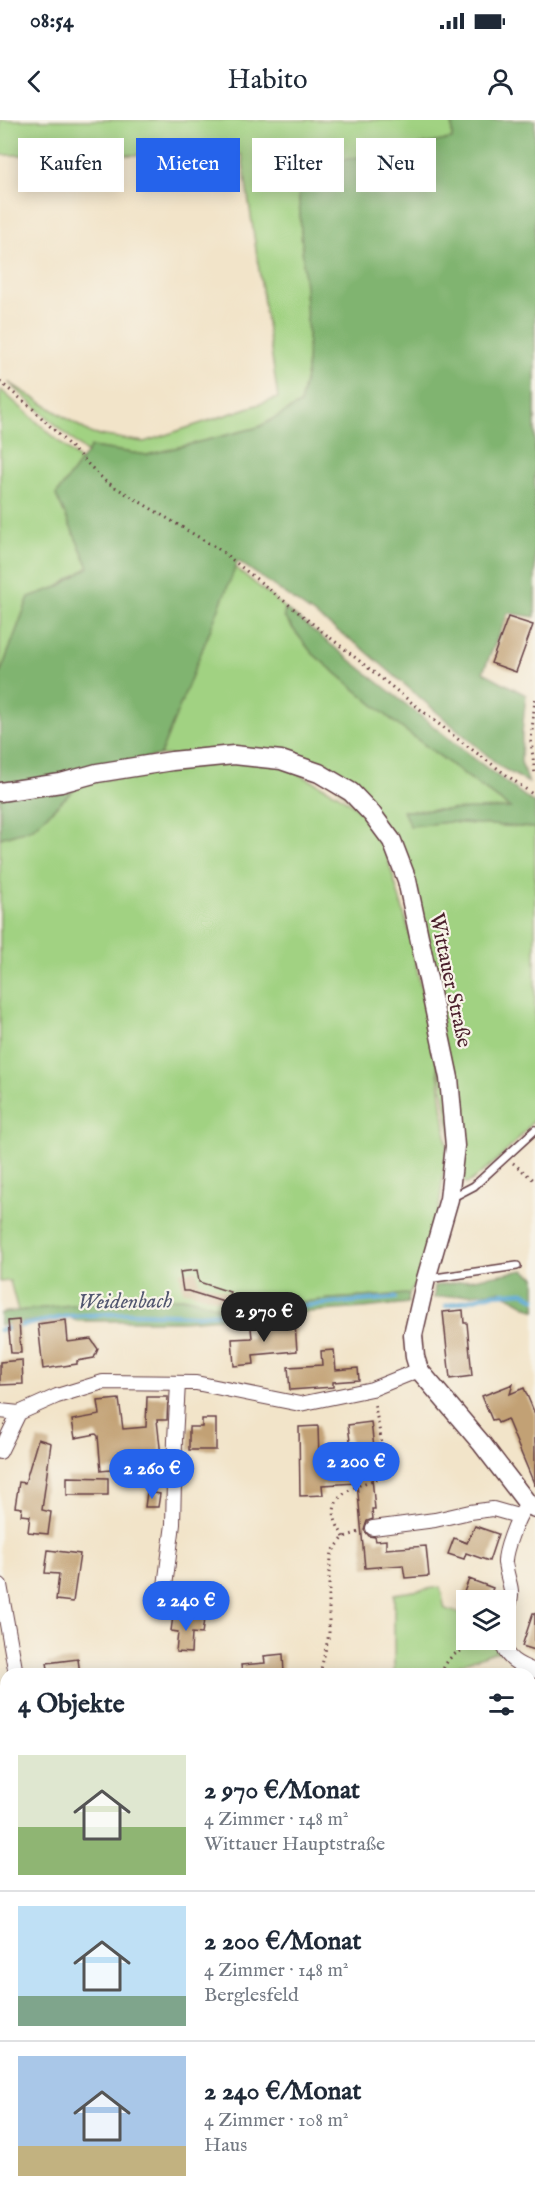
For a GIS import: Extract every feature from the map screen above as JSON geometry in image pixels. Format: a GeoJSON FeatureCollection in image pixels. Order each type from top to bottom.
{"type":"FeatureCollection","features":[{"type":"Feature","properties":{"kind":"street","name":"Wittauer Straße"},"geometry":{"type":"LineString","coordinates":[[0,792],[61,783],[97,773],[172,761],[234,756],[281,760],[319,773],[351,792],[372,814],[392,841],[407,880],[448,1078],[454,1146],[448,1199],[426,1279],[414,1335],[419,1370]]}},
{"type":"Feature","properties":{"kind":"street"},"geometry":{"type":"LineString","coordinates":[[0,1411],[19,1413],[57,1396],[103,1382],[196,1383],[300,1404],[372,1389],[419,1370],[482,1444],[527,1510]]}},
{"type":"Feature","properties":{"kind":"street"},"geometry":{"type":"LineString","coordinates":[[164,1594],[173,1524],[174,1440],[178,1383]]}},
{"type":"Feature","properties":{"kind":"street"},"geometry":{"type":"LineString","coordinates":[[0,1452],[19,1413]]}},
{"type":"Feature","properties":{"kind":"street"},"geometry":{"type":"LineString","coordinates":[[373,1528],[435,1521],[493,1509],[527,1510]]}},
{"type":"Feature","properties":{"kind":"street"},"geometry":{"type":"LineString","coordinates":[[512,1590],[504,1561],[527,1510]]}},
{"type":"Feature","properties":{"kind":"street"},"geometry":{"type":"LineString","coordinates":[[0,1585],[3,1628],[13,1668]]}},
{"type":"Feature","properties":{"kind":"street"},"geometry":{"type":"LineString","coordinates":[[503,1650],[518,1665],[526,1668]]}},
{"type":"Feature","properties":{"kind":"lane"},"geometry":{"type":"LineString","coordinates":[[448,1199],[474,1186],[535,1130]]}},
{"type":"Feature","properties":{"kind":"lane"},"geometry":{"type":"LineString","coordinates":[[426,1279],[517,1266]]}},
{"type":"Feature","properties":{"kind":"path"},"geometry":{"type":"LineString","coordinates":[[0,382],[31,407],[105,481],[220,550],[455,738],[535,796]]}},
{"type":"Feature","properties":{"kind":"path"},"geometry":{"type":"LineString","coordinates":[[535,699],[531,741],[535,774]]}},
{"type":"Feature","properties":{"kind":"path"},"geometry":{"type":"LineString","coordinates":[[505,1156],[535,1181]]}},
{"type":"Feature","properties":{"kind":"path"},"geometry":{"type":"LineString","coordinates":[[344,1537],[335,1524],[335,1505],[343,1494],[355,1486],[380,1478],[385,1470],[372,1389]]}},
{"type":"Feature","properties":{"kind":"path"},"geometry":{"type":"LineString","coordinates":[[321,1668],[329,1634],[329,1573],[332,1552],[344,1537],[373,1528]]}},
{"type":"Feature","properties":{"kind":"path"},"geometry":{"type":"LineString","coordinates":[[443,1668],[445,1662],[460,1650]]}},
{"type":"Feature","properties":{"kind":"green space"},"geometry":{"type":"Polygon","coordinates":[[[0,120],[452,120],[452,139],[436,142],[436,138],[356,138],[356,158],[344,161],[344,138],[252,138],[252,192],[298,192],[308,334],[307,372],[300,404],[259,427],[147,455],[92,447],[87,453],[8,382],[92,434],[144,442],[278,398],[242,155],[240,155],[240,138],[136,138],[136,155],[124,155],[124,138],[18,138],[18,155],[0,155],[0,120]]]}},
{"type":"Feature","properties":{"kind":"green space"},"geometry":{"type":"Polygon","coordinates":[[[452,120],[535,120],[535,617],[508,613],[483,672],[526,695],[521,762],[529,783],[502,768],[362,648],[238,561],[160,755],[93,772],[33,828],[0,838],[0,674],[29,597],[58,587],[89,567],[56,495],[91,447],[147,455],[259,427],[300,404],[307,372],[308,335],[299,192],[344,192],[344,160],[356,158],[356,192],[436,192],[436,142],[452,139],[452,120]]]}},
{"type":"Feature","properties":{"kind":"green space"},"geometry":{"type":"Polygon","coordinates":[[[0,389],[81,461],[56,495],[89,567],[58,587],[29,597],[0,674],[0,389]]]}},
{"type":"Feature","properties":{"kind":"green space"},"geometry":{"type":"Polygon","coordinates":[[[235,567],[285,608],[284,617],[312,653],[399,726],[511,809],[404,811],[410,826],[449,822],[535,828],[535,1118],[504,1154],[467,1184],[459,1178],[398,846],[312,763],[160,755],[235,567]]]}},
{"type":"Feature","properties":{"kind":"green space"},"geometry":{"type":"Polygon","coordinates":[[[285,608],[472,757],[535,804],[535,828],[449,822],[410,826],[403,811],[510,808],[399,726],[312,653],[284,617],[285,608]]]}},
{"type":"Feature","properties":{"kind":"green space"},"geometry":{"type":"Polygon","coordinates":[[[245,758],[278,763],[337,794],[354,806],[370,822],[384,846],[408,927],[437,1064],[447,1145],[437,1224],[422,1275],[409,1294],[331,1299],[230,1310],[188,1298],[124,1299],[18,1311],[10,1281],[0,1282],[0,838],[33,828],[81,783],[245,758]]]}},
{"type":"Feature","properties":{"kind":"green space"},"geometry":{"type":"Polygon","coordinates":[[[524,1270],[535,1277],[535,1311],[500,1291],[434,1298],[435,1286],[524,1270]]]}},
{"type":"Feature","properties":{"kind":"green space"},"geometry":{"type":"Polygon","coordinates":[[[409,1294],[408,1303],[365,1308],[182,1321],[78,1321],[69,1317],[0,1325],[0,1313],[124,1299],[188,1298],[230,1310],[331,1299],[409,1294]]]}},
{"type":"Feature","properties":{"kind":"green space"},"geometry":{"type":"Polygon","coordinates":[[[440,1587],[445,1609],[456,1612],[456,1650],[503,1651],[494,1652],[453,1668],[394,1668],[394,1594],[440,1587]]]}},
{"type":"Feature","properties":{"kind":"building"},"geometry":{"type":"Polygon","coordinates":[[[508,617],[533,625],[516,672],[491,663],[508,617]]]}},
{"type":"Feature","properties":{"kind":"building"},"geometry":{"type":"Polygon","coordinates":[[[197,1270],[199,1282],[230,1292],[227,1303],[183,1291],[180,1272],[197,1270]]]}},
{"type":"Feature","properties":{"kind":"building"},"geometry":{"type":"Polygon","coordinates":[[[463,1310],[464,1323],[467,1323],[472,1376],[450,1379],[443,1312],[463,1310]]]}},
{"type":"Feature","properties":{"kind":"building"},"geometry":{"type":"Polygon","coordinates":[[[19,1320],[21,1353],[11,1353],[8,1321],[19,1320]]]}},
{"type":"Feature","properties":{"kind":"building"},"geometry":{"type":"Polygon","coordinates":[[[66,1320],[68,1342],[91,1339],[98,1349],[94,1358],[77,1361],[77,1364],[43,1369],[38,1324],[66,1320]]]}},
{"type":"Feature","properties":{"kind":"building"},"geometry":{"type":"Polygon","coordinates":[[[295,1324],[297,1351],[253,1355],[254,1364],[234,1366],[232,1339],[252,1338],[251,1328],[295,1324]]]}},
{"type":"Feature","properties":{"kind":"building"},"geometry":{"type":"Polygon","coordinates":[[[334,1350],[336,1370],[358,1368],[359,1380],[333,1382],[333,1387],[290,1390],[288,1367],[322,1365],[321,1351],[334,1350]]]}},
{"type":"Feature","properties":{"kind":"building"},"geometry":{"type":"Polygon","coordinates":[[[22,1360],[23,1384],[0,1385],[0,1362],[22,1360]]]}},
{"type":"Feature","properties":{"kind":"building"},"geometry":{"type":"Polygon","coordinates":[[[513,1384],[510,1394],[524,1388],[535,1414],[535,1486],[507,1419],[498,1423],[496,1419],[492,1420],[482,1396],[513,1384]]]}},
{"type":"Feature","properties":{"kind":"building"},"geometry":{"type":"Polygon","coordinates":[[[147,1397],[168,1397],[167,1420],[157,1420],[162,1465],[101,1471],[98,1436],[96,1434],[75,1438],[72,1420],[100,1415],[98,1401],[119,1399],[123,1429],[146,1427],[147,1397]]]}},
{"type":"Feature","properties":{"kind":"building"},"geometry":{"type":"Polygon","coordinates":[[[202,1419],[216,1419],[216,1450],[189,1450],[189,1427],[202,1427],[202,1419]]]}},
{"type":"Feature","properties":{"kind":"building"},"geometry":{"type":"Polygon","coordinates":[[[371,1422],[377,1473],[372,1478],[375,1509],[372,1509],[373,1519],[367,1521],[364,1530],[369,1536],[375,1537],[376,1541],[386,1540],[386,1549],[426,1546],[429,1576],[405,1578],[403,1565],[365,1568],[357,1483],[322,1485],[323,1495],[300,1496],[299,1427],[318,1426],[319,1458],[352,1457],[348,1425],[371,1422]]]}},
{"type":"Feature","properties":{"kind":"building"},"geometry":{"type":"Polygon","coordinates":[[[38,1439],[51,1443],[42,1510],[51,1512],[48,1534],[28,1532],[30,1516],[21,1515],[22,1508],[15,1507],[19,1482],[25,1483],[38,1439]]]}},
{"type":"Feature","properties":{"kind":"building"},"geometry":{"type":"Polygon","coordinates":[[[67,1477],[108,1478],[108,1495],[67,1495],[67,1477]]]}},
{"type":"Feature","properties":{"kind":"building"},"geometry":{"type":"Polygon","coordinates":[[[147,1492],[160,1494],[158,1507],[145,1507],[147,1492]]]}},
{"type":"Feature","properties":{"kind":"building"},"geometry":{"type":"Polygon","coordinates":[[[475,1526],[498,1534],[489,1561],[466,1553],[464,1559],[448,1554],[454,1538],[467,1543],[475,1526]]]}},
{"type":"Feature","properties":{"kind":"building"},"geometry":{"type":"Polygon","coordinates":[[[48,1550],[80,1554],[73,1602],[56,1600],[59,1574],[45,1573],[48,1550]]]}},
{"type":"Feature","properties":{"kind":"building"},"geometry":{"type":"Polygon","coordinates":[[[469,1579],[493,1588],[492,1590],[465,1590],[469,1579]]]}},
{"type":"Feature","properties":{"kind":"building"},"geometry":{"type":"Polygon","coordinates":[[[533,1613],[535,1613],[535,1650],[522,1646],[533,1613]]]}},
{"type":"Feature","properties":{"kind":"building"},"geometry":{"type":"Polygon","coordinates":[[[173,1616],[204,1619],[202,1634],[192,1633],[191,1653],[176,1652],[178,1632],[171,1631],[173,1616]]]}},
{"type":"Feature","properties":{"kind":"building"},"geometry":{"type":"Polygon","coordinates":[[[283,1654],[284,1668],[241,1668],[241,1665],[265,1663],[264,1656],[283,1654]]]}},
{"type":"Feature","properties":{"kind":"building"},"geometry":{"type":"Polygon","coordinates":[[[78,1659],[79,1668],[48,1668],[47,1663],[78,1659]]]}},
{"type":"Feature","properties":{"kind":"waterway","name":"Weidenbach"},"geometry":{"type":"LineString","coordinates":[[446,1306],[492,1294],[523,1292],[535,1299]]}},
{"type":"Feature","properties":{"kind":"waterway","name":"Weidenbach"},"geometry":{"type":"LineString","coordinates":[[0,1330],[69,1316],[133,1313],[198,1315],[395,1298]]}}]}
